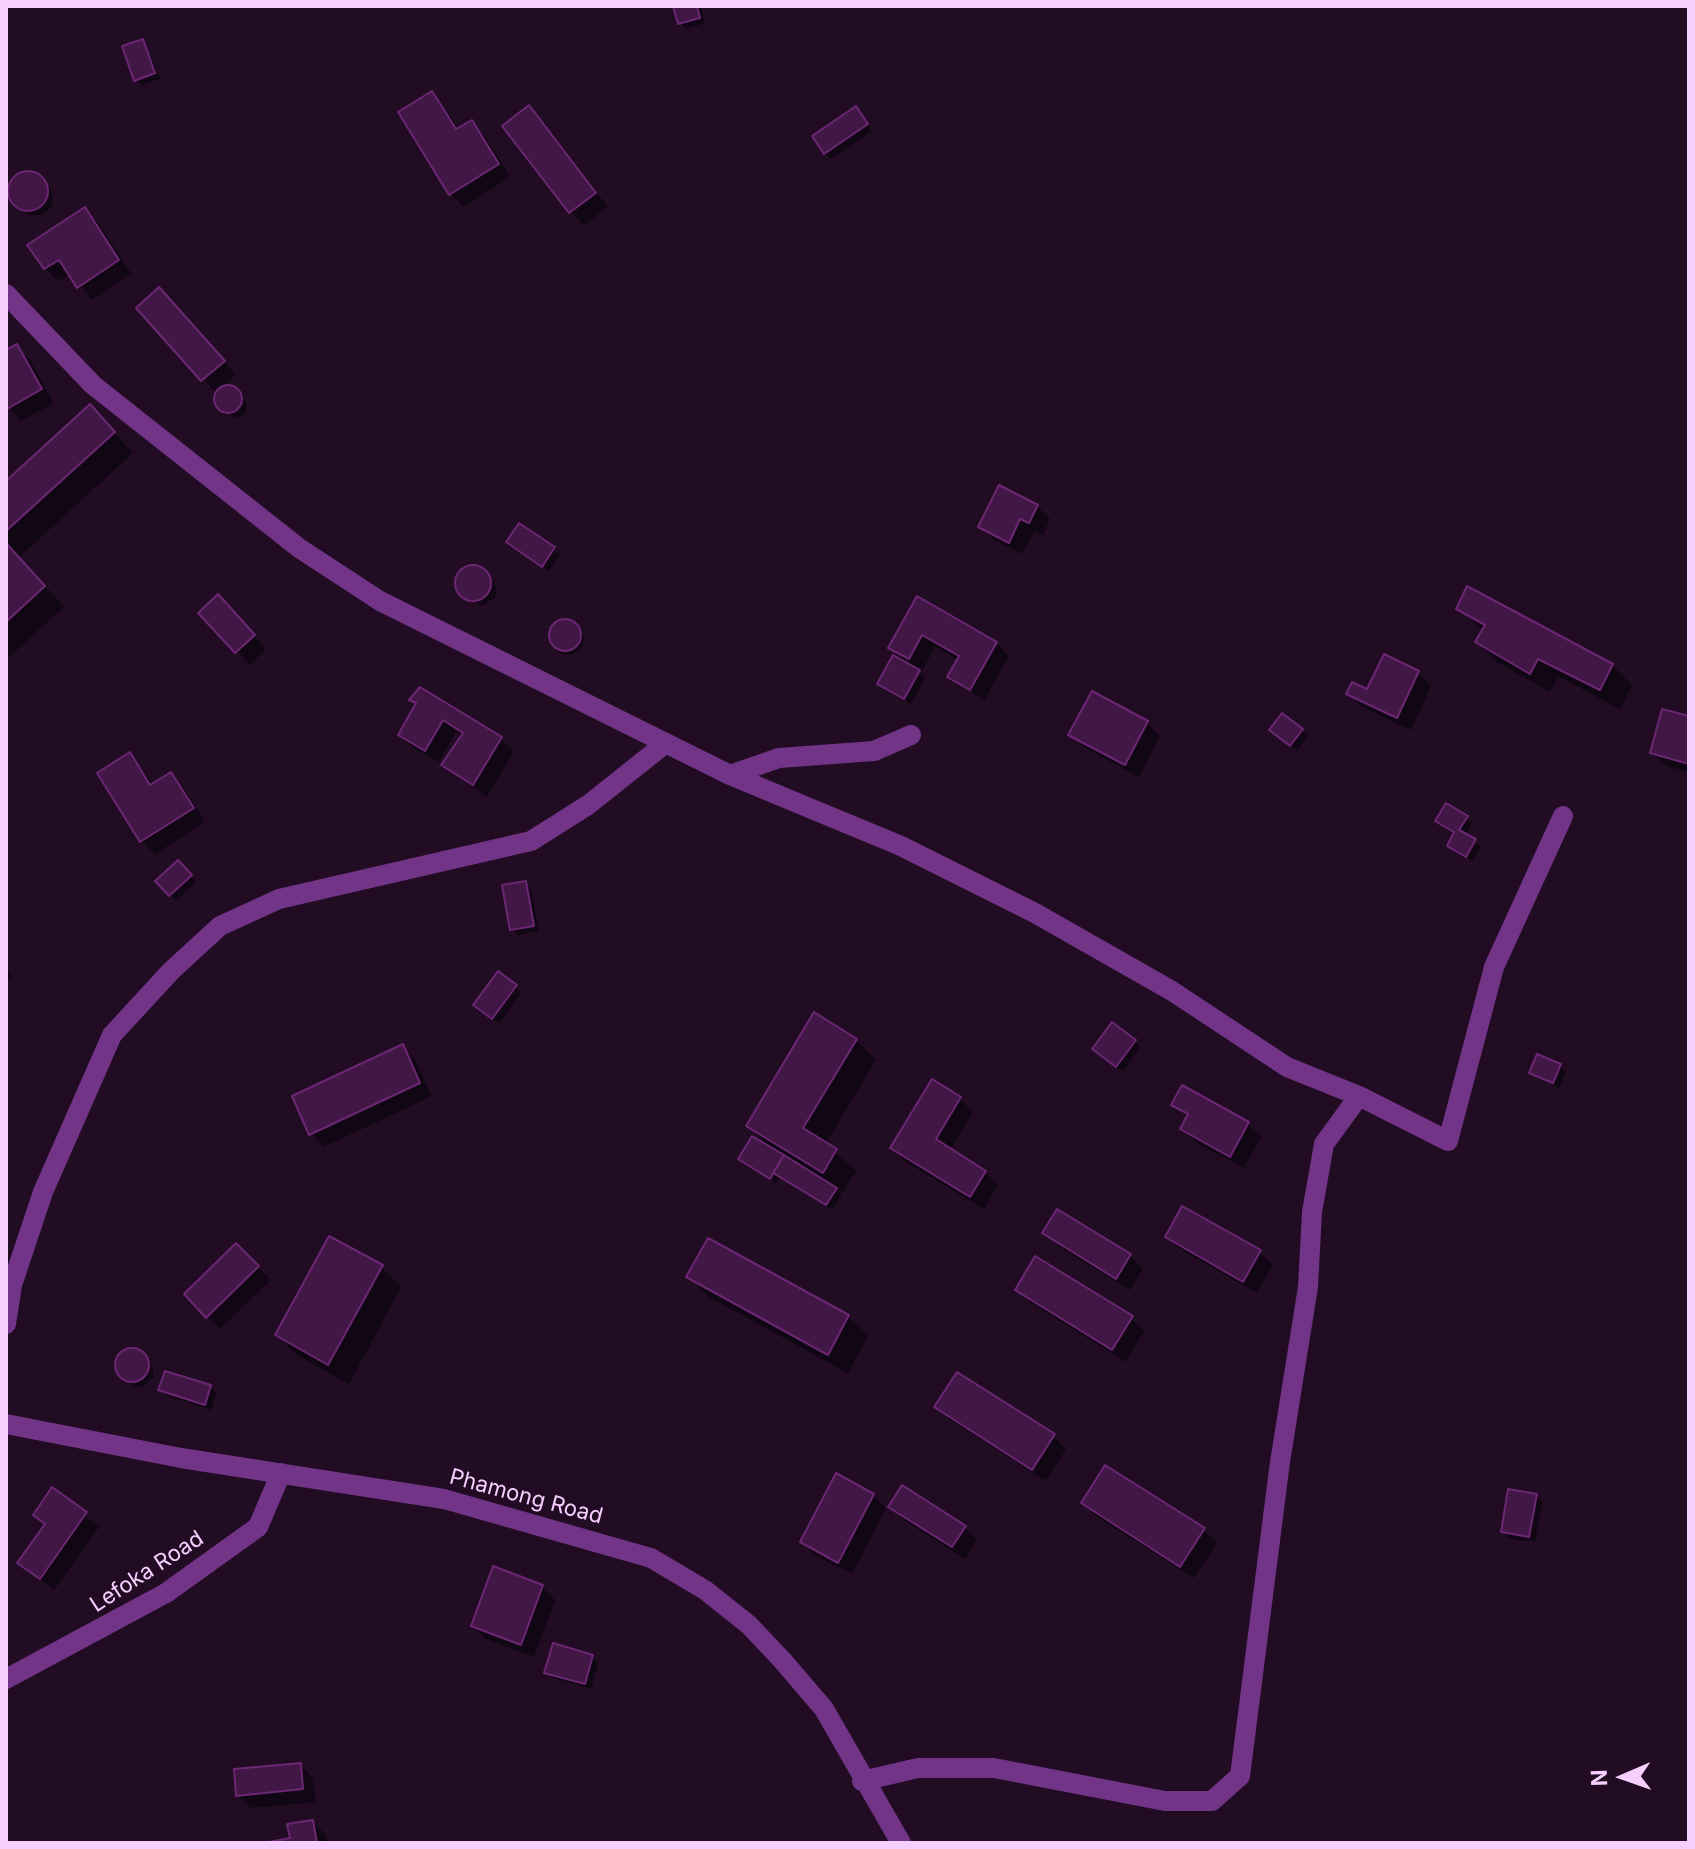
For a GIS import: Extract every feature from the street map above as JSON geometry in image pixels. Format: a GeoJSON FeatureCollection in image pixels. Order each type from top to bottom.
{"type":"FeatureCollection","features":[{"type":"Feature","properties":{"kind":"street"},"geometry":{"type":"LineString","coordinates":[[6,294],[93,385],[299,548],[380,601],[730,775],[901,846],[1035,913],[1172,991],[1287,1067],[1359,1096],[1448,1141],[1494,967],[1563,816]]}},
{"type":"Feature","properties":{"kind":"street"},"geometry":{"type":"LineString","coordinates":[[730,775],[779,758],[874,751],[911,735]]}},
{"type":"Feature","properties":{"kind":"street"},"geometry":{"type":"LineString","coordinates":[[6,1324],[12,1285],[43,1192],[112,1035],[171,971],[220,926],[279,899],[531,841],[588,805],[666,743]]}},
{"type":"Feature","properties":{"kind":"street"},"geometry":{"type":"LineString","coordinates":[[862,1781],[918,1768],[994,1768],[1165,1801],[1212,1801],[1240,1776],[1274,1504],[1308,1287],[1314,1198],[1324,1144],[1359,1096]]}},
{"type":"Feature","properties":{"kind":"street","name":"Phamong Road"},"geometry":{"type":"LineString","coordinates":[[6,1424],[444,1499],[651,1558],[705,1590],[749,1625],[824,1709],[862,1781],[901,1843]]}},
{"type":"Feature","properties":{"kind":"street","name":"Lefoka Road"},"geometry":{"type":"LineString","coordinates":[[6,1679],[166,1593],[258,1527],[281,1473]]}},
{"type":"Feature","properties":{"kind":"building"},"geometry":{"type":"Polygon","coordinates":[[[673,6],[697,6],[700,18],[678,24],[673,6]]]}},
{"type":"Feature","properties":{"kind":"building"},"geometry":{"type":"Polygon","coordinates":[[[143,39],[155,73],[134,81],[122,46],[143,39]]]}},
{"type":"Feature","properties":{"kind":"building"},"geometry":{"type":"Polygon","coordinates":[[[432,91],[456,129],[472,120],[499,164],[449,195],[398,112],[432,91]]]}},
{"type":"Feature","properties":{"kind":"building"},"geometry":{"type":"Polygon","coordinates":[[[529,105],[596,193],[569,213],[502,126],[529,105]]]}},
{"type":"Feature","properties":{"kind":"building"},"geometry":{"type":"Polygon","coordinates":[[[856,106],[868,124],[824,154],[812,136],[856,106]]]}},
{"type":"Feature","properties":{"kind":"building"},"geometry":{"type":"Polygon","coordinates":[[[28,171],[42,177],[48,191],[42,205],[28,211],[14,205],[8,191],[14,177],[28,171]]]}},
{"type":"Feature","properties":{"kind":"building"},"geometry":{"type":"Polygon","coordinates":[[[85,207],[119,260],[77,288],[59,260],[44,269],[27,245],[85,207]]]}},
{"type":"Feature","properties":{"kind":"building"},"geometry":{"type":"Polygon","coordinates":[[[159,287],[225,361],[201,381],[136,308],[159,287]]]}},
{"type":"Feature","properties":{"kind":"building"},"geometry":{"type":"Polygon","coordinates":[[[17,344],[42,389],[7,409],[6,350],[17,344]]]}},
{"type":"Feature","properties":{"kind":"building"},"geometry":{"type":"Polygon","coordinates":[[[228,385],[238,389],[242,399],[238,409],[228,413],[218,409],[214,399],[218,389],[228,385]]]}},
{"type":"Feature","properties":{"kind":"building"},"geometry":{"type":"Polygon","coordinates":[[[90,404],[115,432],[6,531],[6,481],[90,404]]]}},
{"type":"Feature","properties":{"kind":"building"},"geometry":{"type":"Polygon","coordinates":[[[999,485],[1038,505],[1029,523],[1020,519],[1009,543],[978,527],[999,485]]]}},
{"type":"Feature","properties":{"kind":"building"},"geometry":{"type":"Polygon","coordinates":[[[519,523],[555,547],[542,567],[506,542],[519,523]]]}},
{"type":"Feature","properties":{"kind":"building"},"geometry":{"type":"Polygon","coordinates":[[[6,543],[45,586],[6,622],[6,543]]]}},
{"type":"Feature","properties":{"kind":"building"},"geometry":{"type":"Polygon","coordinates":[[[473,565],[486,570],[491,583],[486,596],[473,601],[460,596],[455,583],[460,570],[473,565]]]}},
{"type":"Feature","properties":{"kind":"building"},"geometry":{"type":"Polygon","coordinates":[[[1467,586],[1613,664],[1600,690],[1538,659],[1530,674],[1475,642],[1485,625],[1456,609],[1467,586]]]}},
{"type":"Feature","properties":{"kind":"building"},"geometry":{"type":"Polygon","coordinates":[[[218,594],[255,635],[235,653],[198,613],[218,594]]]}},
{"type":"Feature","properties":{"kind":"building"},"geometry":{"type":"Polygon","coordinates":[[[917,596],[997,642],[970,690],[947,677],[959,656],[922,635],[909,659],[888,648],[917,596]]]}},
{"type":"Feature","properties":{"kind":"building"},"geometry":{"type":"Polygon","coordinates":[[[565,619],[576,624],[581,635],[576,646],[565,651],[554,646],[549,635],[554,624],[565,619]]]}},
{"type":"Feature","properties":{"kind":"building"},"geometry":{"type":"Polygon","coordinates":[[[1384,654],[1419,671],[1397,718],[1346,694],[1352,682],[1367,689],[1384,654]]]}},
{"type":"Feature","properties":{"kind":"building"},"geometry":{"type":"Polygon","coordinates":[[[893,655],[920,670],[904,699],[877,684],[893,655]]]}},
{"type":"Feature","properties":{"kind":"building"},"geometry":{"type":"Polygon","coordinates":[[[420,687],[502,737],[473,785],[441,765],[463,733],[443,720],[425,751],[398,735],[416,703],[409,700],[420,687]]]}},
{"type":"Feature","properties":{"kind":"building"},"geometry":{"type":"Polygon","coordinates":[[[1092,691],[1148,721],[1125,765],[1068,735],[1092,691]]]}},
{"type":"Feature","properties":{"kind":"building"},"geometry":{"type":"Polygon","coordinates":[[[1662,709],[1689,716],[1689,764],[1650,753],[1662,709]]]}},
{"type":"Feature","properties":{"kind":"building"},"geometry":{"type":"Polygon","coordinates":[[[1282,713],[1303,729],[1290,746],[1269,730],[1282,713]]]}},
{"type":"Feature","properties":{"kind":"building"},"geometry":{"type":"Polygon","coordinates":[[[130,752],[150,785],[171,772],[194,808],[140,842],[97,773],[130,752]]]}},
{"type":"Feature","properties":{"kind":"building"},"geometry":{"type":"Polygon","coordinates":[[[1446,803],[1468,816],[1459,830],[1476,839],[1466,857],[1447,846],[1454,832],[1435,821],[1446,803]]]}},
{"type":"Feature","properties":{"kind":"building"},"geometry":{"type":"Polygon","coordinates":[[[178,860],[192,875],[169,896],[155,881],[178,860]]]}},
{"type":"Feature","properties":{"kind":"building"},"geometry":{"type":"Polygon","coordinates":[[[526,881],[534,926],[510,930],[502,885],[526,881]]]}},
{"type":"Feature","properties":{"kind":"building"},"geometry":{"type":"Polygon","coordinates":[[[498,971],[517,985],[492,1019],[473,1005],[498,971]]]}},
{"type":"Feature","properties":{"kind":"building"},"geometry":{"type":"Polygon","coordinates":[[[814,1012],[857,1039],[803,1128],[837,1149],[823,1173],[746,1126],[814,1012]]]}},
{"type":"Feature","properties":{"kind":"building"},"geometry":{"type":"Polygon","coordinates":[[[1112,1022],[1136,1040],[1116,1067],[1092,1049],[1112,1022]]]}},
{"type":"Feature","properties":{"kind":"building"},"geometry":{"type":"Polygon","coordinates":[[[403,1044],[420,1083],[309,1135],[292,1096],[403,1044]]]}},
{"type":"Feature","properties":{"kind":"building"},"geometry":{"type":"Polygon","coordinates":[[[1537,1054],[1561,1064],[1553,1083],[1529,1073],[1537,1054]]]}},
{"type":"Feature","properties":{"kind":"building"},"geometry":{"type":"Polygon","coordinates":[[[932,1079],[961,1097],[936,1139],[986,1171],[970,1197],[890,1148],[932,1079]]]}},
{"type":"Feature","properties":{"kind":"building"},"geometry":{"type":"Polygon","coordinates":[[[1182,1085],[1249,1122],[1230,1157],[1180,1129],[1188,1114],[1171,1105],[1182,1085]]]}},
{"type":"Feature","properties":{"kind":"building"},"geometry":{"type":"Polygon","coordinates":[[[752,1136],[784,1155],[770,1179],[738,1159],[752,1136]]]}},
{"type":"Feature","properties":{"kind":"building"},"geometry":{"type":"Polygon","coordinates":[[[784,1155],[837,1188],[826,1205],[773,1173],[784,1155]]]}},
{"type":"Feature","properties":{"kind":"building"},"geometry":{"type":"Polygon","coordinates":[[[1182,1206],[1261,1250],[1243,1282],[1165,1237],[1182,1206]]]}},
{"type":"Feature","properties":{"kind":"building"},"geometry":{"type":"Polygon","coordinates":[[[1057,1209],[1131,1254],[1116,1279],[1042,1233],[1057,1209]]]}},
{"type":"Feature","properties":{"kind":"building"},"geometry":{"type":"Polygon","coordinates":[[[329,1236],[383,1265],[328,1365],[275,1335],[329,1236]]]}},
{"type":"Feature","properties":{"kind":"building"},"geometry":{"type":"Polygon","coordinates":[[[708,1238],[849,1315],[828,1355],[686,1277],[708,1238]]]}},
{"type":"Feature","properties":{"kind":"building"},"geometry":{"type":"Polygon","coordinates":[[[236,1243],[259,1266],[206,1318],[184,1294],[236,1243]]]}},
{"type":"Feature","properties":{"kind":"building"},"geometry":{"type":"Polygon","coordinates":[[[1035,1256],[1133,1316],[1112,1350],[1015,1290],[1035,1256]]]}},
{"type":"Feature","properties":{"kind":"building"},"geometry":{"type":"Polygon","coordinates":[[[132,1348],[144,1353],[149,1365],[144,1377],[132,1382],[120,1377],[115,1365],[120,1353],[132,1348]]]}},
{"type":"Feature","properties":{"kind":"building"},"geometry":{"type":"Polygon","coordinates":[[[165,1371],[211,1385],[205,1405],[158,1390],[165,1371]]]}},
{"type":"Feature","properties":{"kind":"building"},"geometry":{"type":"Polygon","coordinates":[[[957,1372],[1055,1434],[1032,1470],[934,1407],[957,1372]]]}},
{"type":"Feature","properties":{"kind":"building"},"geometry":{"type":"Polygon","coordinates":[[[1105,1465],[1205,1528],[1180,1567],[1081,1503],[1105,1465]]]}},
{"type":"Feature","properties":{"kind":"building"},"geometry":{"type":"Polygon","coordinates":[[[836,1473],[874,1494],[838,1563],[800,1542],[836,1473]]]}},
{"type":"Feature","properties":{"kind":"building"},"geometry":{"type":"Polygon","coordinates":[[[902,1485],[966,1526],[952,1547],[888,1507],[902,1485]]]}},
{"type":"Feature","properties":{"kind":"building"},"geometry":{"type":"Polygon","coordinates":[[[52,1487],[87,1512],[40,1579],[17,1563],[45,1524],[33,1515],[52,1487]]]}},
{"type":"Feature","properties":{"kind":"building"},"geometry":{"type":"Polygon","coordinates":[[[1508,1489],[1537,1494],[1529,1537],[1501,1532],[1508,1489]]]}},
{"type":"Feature","properties":{"kind":"building"},"geometry":{"type":"Polygon","coordinates":[[[493,1566],[543,1585],[521,1645],[471,1626],[493,1566]]]}},
{"type":"Feature","properties":{"kind":"building"},"geometry":{"type":"Polygon","coordinates":[[[553,1643],[593,1655],[585,1684],[544,1673],[553,1643]]]}},
{"type":"Feature","properties":{"kind":"building"},"geometry":{"type":"Polygon","coordinates":[[[301,1763],[303,1789],[236,1796],[234,1769],[301,1763]]]}},
{"type":"Feature","properties":{"kind":"building"},"geometry":{"type":"Polygon","coordinates":[[[313,1820],[317,1843],[264,1843],[290,1838],[287,1824],[313,1820]]]}}]}
